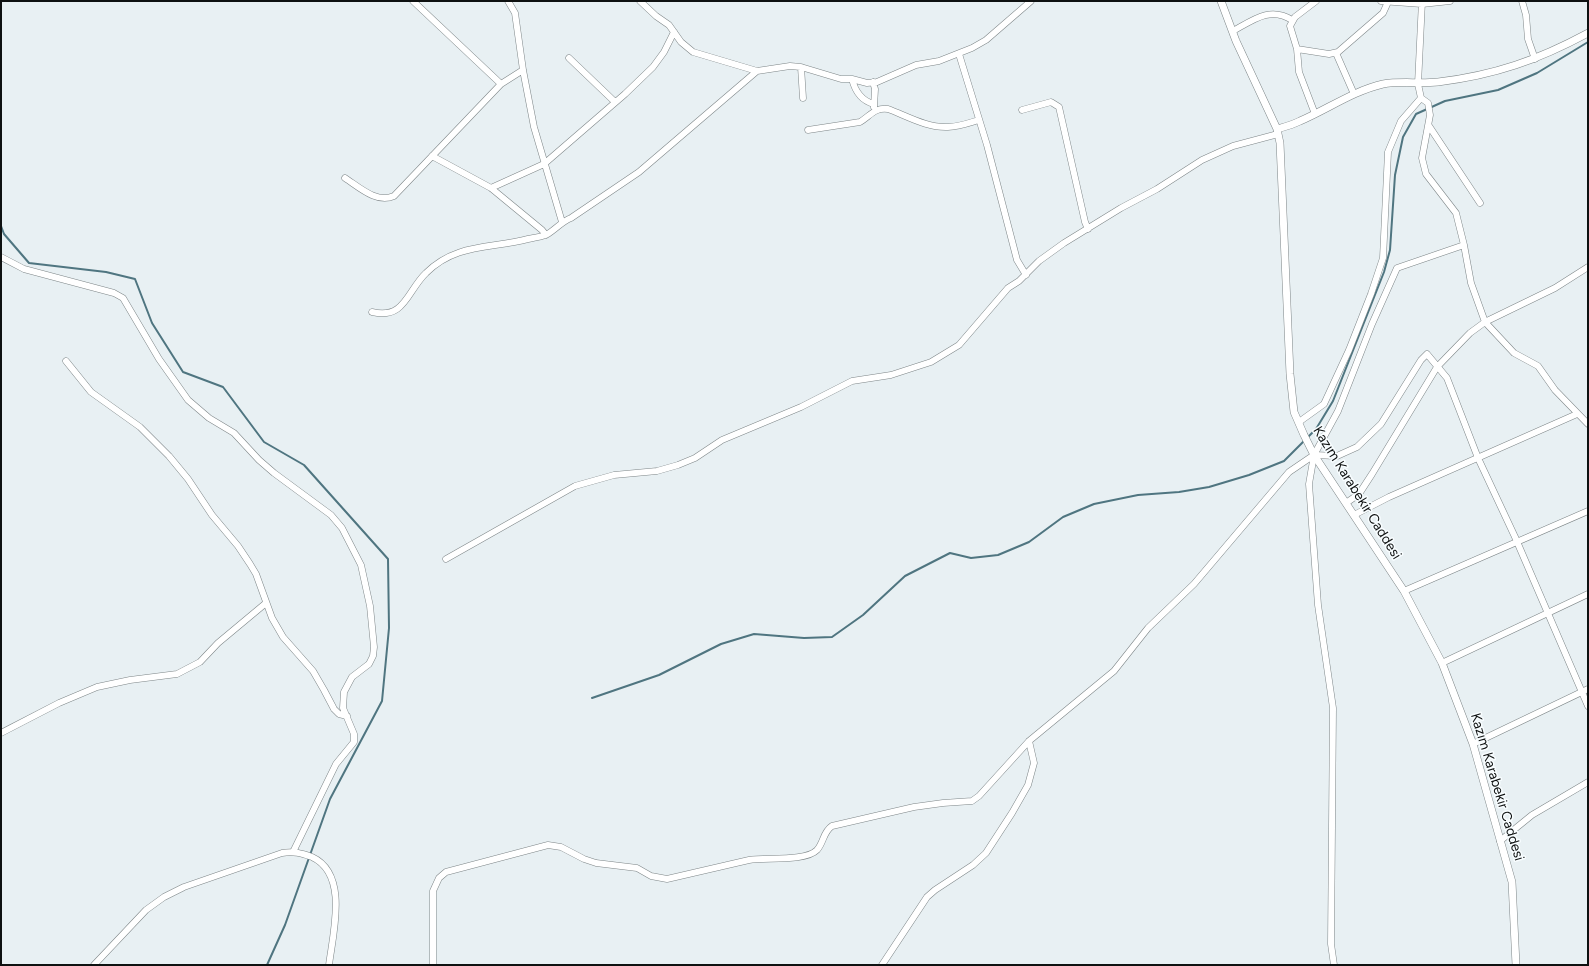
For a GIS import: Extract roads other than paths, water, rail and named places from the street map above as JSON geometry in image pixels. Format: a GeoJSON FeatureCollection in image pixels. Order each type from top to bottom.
{"type":"FeatureCollection","features":[{"type":"Feature","properties":{"kind":"street"},"geometry":{"type":"LineString","coordinates":[[414,1],[500,84]]}},
{"type":"Feature","properties":{"kind":"street"},"geometry":{"type":"LineString","coordinates":[[508,1],[515,13],[522,70],[534,126],[562,222]]}},
{"type":"Feature","properties":{"kind":"street"},"geometry":{"type":"LineString","coordinates":[[640,1],[656,16],[669,25],[681,42],[693,52],[757,71],[786,67],[801,67],[841,78],[867,83],[916,65],[939,61],[972,48],[986,40],[1031,1]]}},
{"type":"Feature","properties":{"kind":"street","name":"Kazım Karabekir Caddesi"},"geometry":{"type":"LineString","coordinates":[[1221,1],[1232,31],[1277,132],[1280,143],[1290,374],[1294,412],[1314,455],[1404,591],[1442,663],[1473,744],[1512,882],[1516,965]]}},
{"type":"Feature","properties":{"kind":"street"},"geometry":{"type":"LineString","coordinates":[[1315,114],[1299,72],[1296,49],[1290,30],[1292,20],[1316,1]]}},
{"type":"Feature","properties":{"kind":"street"},"geometry":{"type":"LineString","coordinates":[[1296,49],[1329,54],[1336,53],[1383,13],[1385,2],[1422,3],[1450,1]]}},
{"type":"Feature","properties":{"kind":"street"},"geometry":{"type":"LineString","coordinates":[[1522,1],[1526,15],[1528,39],[1535,59]]}},
{"type":"Feature","properties":{"kind":"street"},"geometry":{"type":"LineString","coordinates":[[1422,3],[1418,84],[1421,98],[1428,104],[1430,115],[1422,158],[1426,174],[1456,213],[1471,283],[1485,322],[1514,353],[1538,366],[1555,390],[1588,424]]}},
{"type":"Feature","properties":{"kind":"street"},"geometry":{"type":"LineString","coordinates":[[1232,31],[1260,16],[1269,14],[1282,14],[1292,20]]}},
{"type":"Feature","properties":{"kind":"street"},"geometry":{"type":"LineString","coordinates":[[491,188],[544,164],[615,102],[659,60],[669,44],[674,32]]}},
{"type":"Feature","properties":{"kind":"street"},"geometry":{"type":"LineString","coordinates":[[446,559],[575,486],[614,475],[657,471],[678,465],[695,458],[722,440],[788,413],[852,381],[891,375],[931,362],[959,345],[1004,293],[1039,261],[1064,243],[1121,208],[1157,189],[1214,153],[1277,132],[1354,94],[1385,84],[1418,84],[1452,80],[1514,67],[1535,59],[1588,33]]}},
{"type":"Feature","properties":{"kind":"street"},"geometry":{"type":"LineString","coordinates":[[1336,53],[1354,94]]}},
{"type":"Feature","properties":{"kind":"street"},"geometry":{"type":"LineString","coordinates":[[959,54],[979,120],[1017,260],[1026,274]]}},
{"type":"Feature","properties":{"kind":"street"},"geometry":{"type":"LineString","coordinates":[[568,58],[615,102]]}},
{"type":"Feature","properties":{"kind":"street"},"geometry":{"type":"LineString","coordinates":[[801,67],[803,98]]}},
{"type":"Feature","properties":{"kind":"street"},"geometry":{"type":"LineString","coordinates":[[345,178],[376,197],[384,199],[397,194],[500,84],[522,70]]}},
{"type":"Feature","properties":{"kind":"street"},"geometry":{"type":"LineString","coordinates":[[372,312],[386,314],[396,311],[403,305],[425,273],[456,253],[474,248],[516,243],[546,234],[639,172],[757,71]]}},
{"type":"Feature","properties":{"kind":"street"},"geometry":{"type":"LineString","coordinates":[[852,79],[860,96],[874,104]]}},
{"type":"Feature","properties":{"kind":"street"},"geometry":{"type":"LineString","coordinates":[[873,82],[875,89],[875,110]]}},
{"type":"Feature","properties":{"kind":"street"},"geometry":{"type":"LineString","coordinates":[[1299,422],[1324,404],[1349,350],[1371,294],[1383,258],[1388,152],[1401,121],[1421,98]]}},
{"type":"Feature","properties":{"kind":"street"},"geometry":{"type":"LineString","coordinates":[[1022,110],[1051,102],[1059,107],[1085,222],[1088,229]]}},
{"type":"Feature","properties":{"kind":"street"},"geometry":{"type":"LineString","coordinates":[[808,130],[860,122],[875,110],[888,109],[922,123],[943,127],[950,127],[979,120]]}},
{"type":"Feature","properties":{"kind":"street"},"geometry":{"type":"LineString","coordinates":[[1429,126],[1480,203]]}},
{"type":"Feature","properties":{"kind":"street"},"geometry":{"type":"LineString","coordinates":[[432,156],[491,188],[546,234]]}},
{"type":"Feature","properties":{"kind":"street"},"geometry":{"type":"LineString","coordinates":[[1334,965],[1331,944],[1333,708],[1318,605],[1310,507],[1309,484],[1314,455],[1338,411],[1372,324],[1397,268],[1464,245]]}},
{"type":"Feature","properties":{"kind":"street"},"geometry":{"type":"LineString","coordinates":[[1,257],[24,269],[114,293],[120,296],[127,303],[159,359],[194,407],[208,418],[234,433],[254,455],[274,473],[331,515],[340,525],[361,565],[370,606],[374,647],[373,656],[369,664],[352,677],[346,688],[343,703],[354,734],[354,742],[336,764],[293,852]]}},
{"type":"Feature","properties":{"kind":"street"},"geometry":{"type":"LineString","coordinates":[[1346,503],[1359,494],[1437,367],[1470,333],[1485,322],[1555,288],[1588,267]]}},
{"type":"Feature","properties":{"kind":"street"},"geometry":{"type":"LineString","coordinates":[[433,965],[433,891],[439,878],[446,872],[548,846],[560,847],[584,859],[596,863],[637,868],[651,876],[667,879],[749,860],[775,859],[811,854],[816,850],[824,833],[832,826],[914,807],[972,801],[979,796],[1029,741],[1114,671],[1148,628],[1194,584],[1289,472],[1314,455],[1336,456],[1357,447],[1381,424],[1421,360],[1427,354],[1447,378],[1478,458],[1517,542],[1588,706]]}},
{"type":"Feature","properties":{"kind":"street"},"geometry":{"type":"LineString","coordinates":[[66,361],[91,392],[140,427],[178,467],[212,515],[245,555],[256,574],[272,618],[283,637],[313,672],[334,709],[339,714],[347,716]]}},
{"type":"Feature","properties":{"kind":"street"},"geometry":{"type":"LineString","coordinates":[[1354,515],[1389,497],[1577,414]]}},
{"type":"Feature","properties":{"kind":"street"},"geometry":{"type":"LineString","coordinates":[[1404,591],[1588,511]]}},
{"type":"Feature","properties":{"kind":"street"},"geometry":{"type":"LineString","coordinates":[[1442,663],[1588,594]]}},
{"type":"Feature","properties":{"kind":"street"},"geometry":{"type":"LineString","coordinates":[[1,733],[59,703],[97,687],[130,680],[177,674],[200,662],[218,643],[266,603]]}},
{"type":"Feature","properties":{"kind":"street"},"geometry":{"type":"LineString","coordinates":[[1473,744],[1588,689]]}},
{"type":"Feature","properties":{"kind":"street"},"geometry":{"type":"LineString","coordinates":[[882,965],[927,897],[973,865],[986,853],[990,847],[1028,785],[1034,763],[1029,741]]}},
{"type":"Feature","properties":{"kind":"street"},"geometry":{"type":"LineString","coordinates":[[1500,841],[1532,815],[1588,782]]}},
{"type":"Feature","properties":{"kind":"street"},"geometry":{"type":"LineString","coordinates":[[94,965],[142,914],[164,897],[184,887],[282,853],[293,852],[302,853],[319,860],[324,865],[333,880],[336,897],[329,965]]}},
{"type":"Feature","properties":{"kind":"waterway"},"geometry":{"type":"LineString","coordinates":[[592,698],[659,675],[721,644],[754,634],[804,638],[832,637],[863,615],[905,576],[950,553],[971,558],[998,555],[1029,542],[1063,517],[1094,504],[1138,495],[1179,492],[1209,487],[1249,475],[1284,461],[1316,429],[1333,401],[1384,272],[1390,250],[1395,175],[1403,137],[1416,114],[1445,101],[1498,90],[1537,73],[1588,42]]}},
{"type":"Feature","properties":{"kind":"waterway"},"geometry":{"type":"LineString","coordinates":[[1,226],[4,234],[29,263],[106,272],[135,279],[152,323],[183,372],[223,387],[264,442],[304,465],[388,559],[389,628],[382,701],[330,799],[285,925],[267,965]]}}]}
